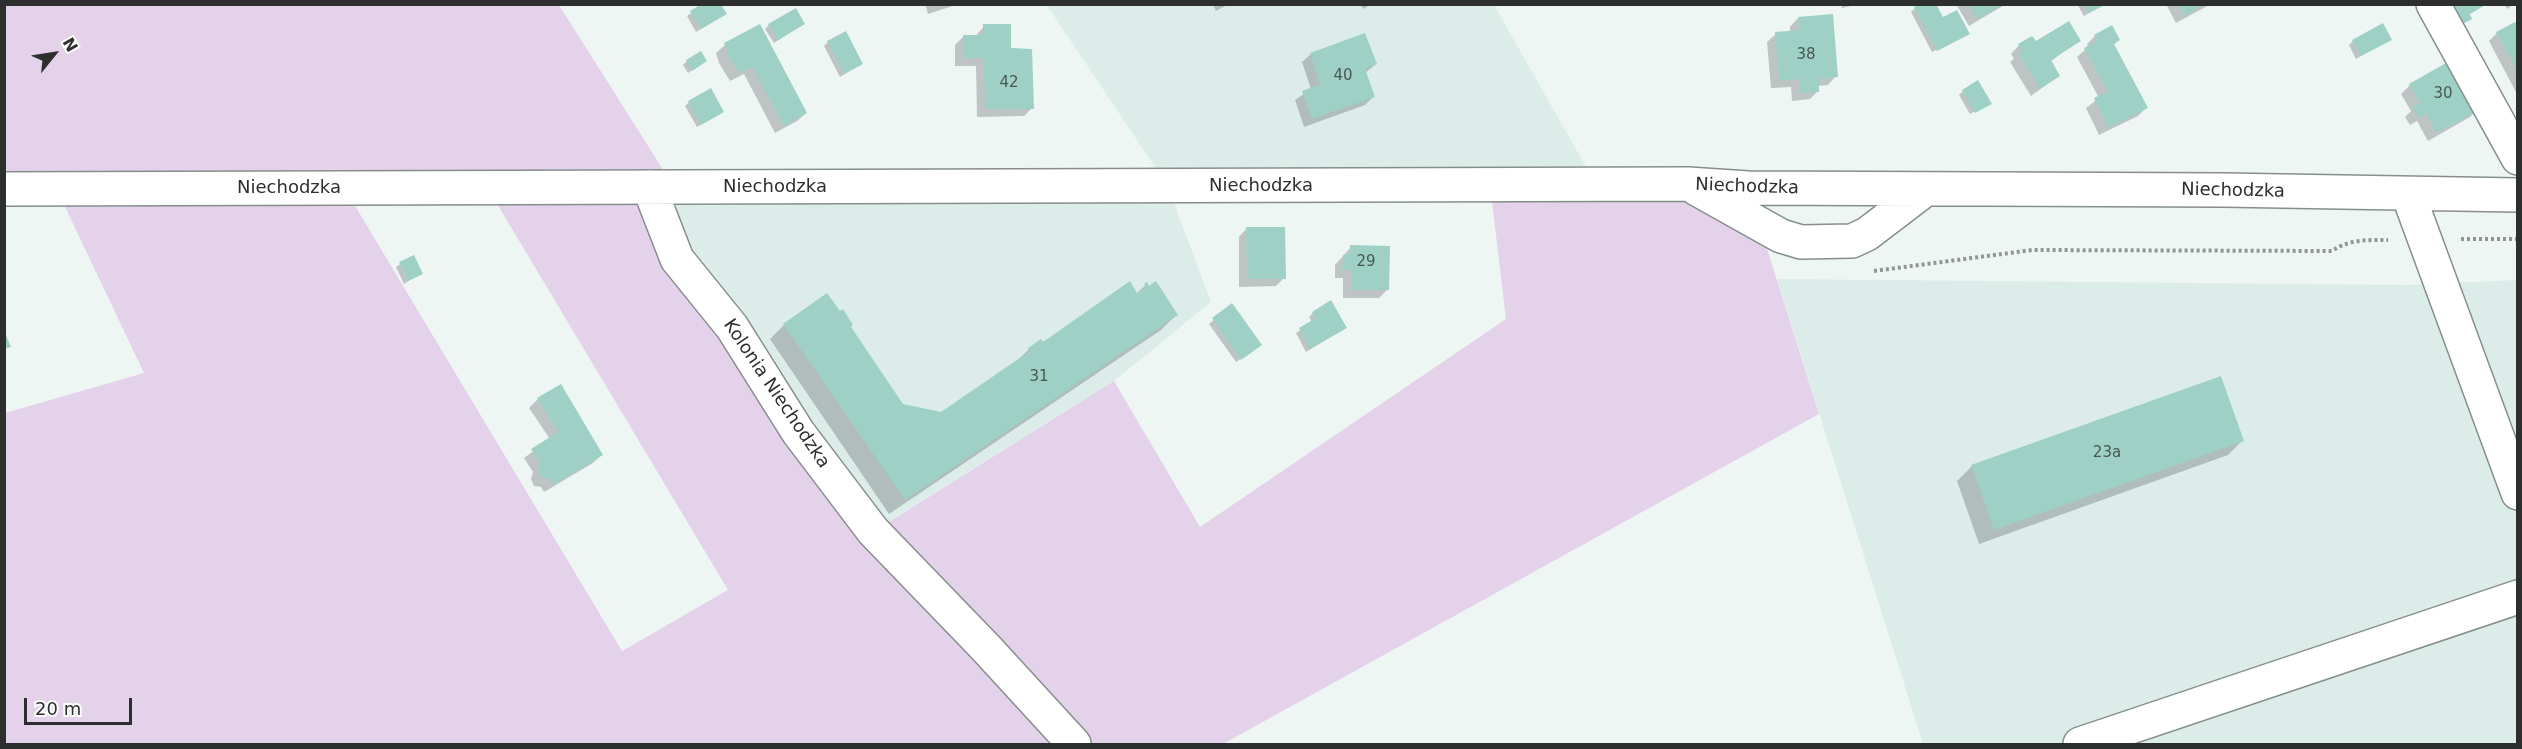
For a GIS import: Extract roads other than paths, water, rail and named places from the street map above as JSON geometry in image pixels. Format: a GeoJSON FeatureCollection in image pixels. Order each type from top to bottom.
{"type":"FeatureCollection","features":[{"type":"Feature","properties":{"kind":"street"},"geometry":{"type":"LineString","coordinates":[[2433,4],[2517,158]]}},
{"type":"Feature","properties":{"kind":"street"},"geometry":{"type":"LineString","coordinates":[[1688,184],[1781,236],[1801,242],[1852,241],[1867,234],[1926,189]]}},
{"type":"Feature","properties":{"kind":"street","name":"Niechodzka"},"geometry":{"type":"LineString","coordinates":[[4,189],[1688,184],[1749,189],[2517,195]]}},
{"type":"Feature","properties":{"kind":"street","name":"Kolonia Niechodzka"},"geometry":{"type":"LineString","coordinates":[[649,187],[677,259],[732,327],[798,432],[866,522],[1074,744]]}},
{"type":"Feature","properties":{"kind":"street"},"geometry":{"type":"LineString","coordinates":[[2408,194],[2517,493]]}},
{"type":"Feature","properties":{"kind":"street"},"geometry":{"type":"LineString","coordinates":[[2080,744],[2517,597]]}}]}
